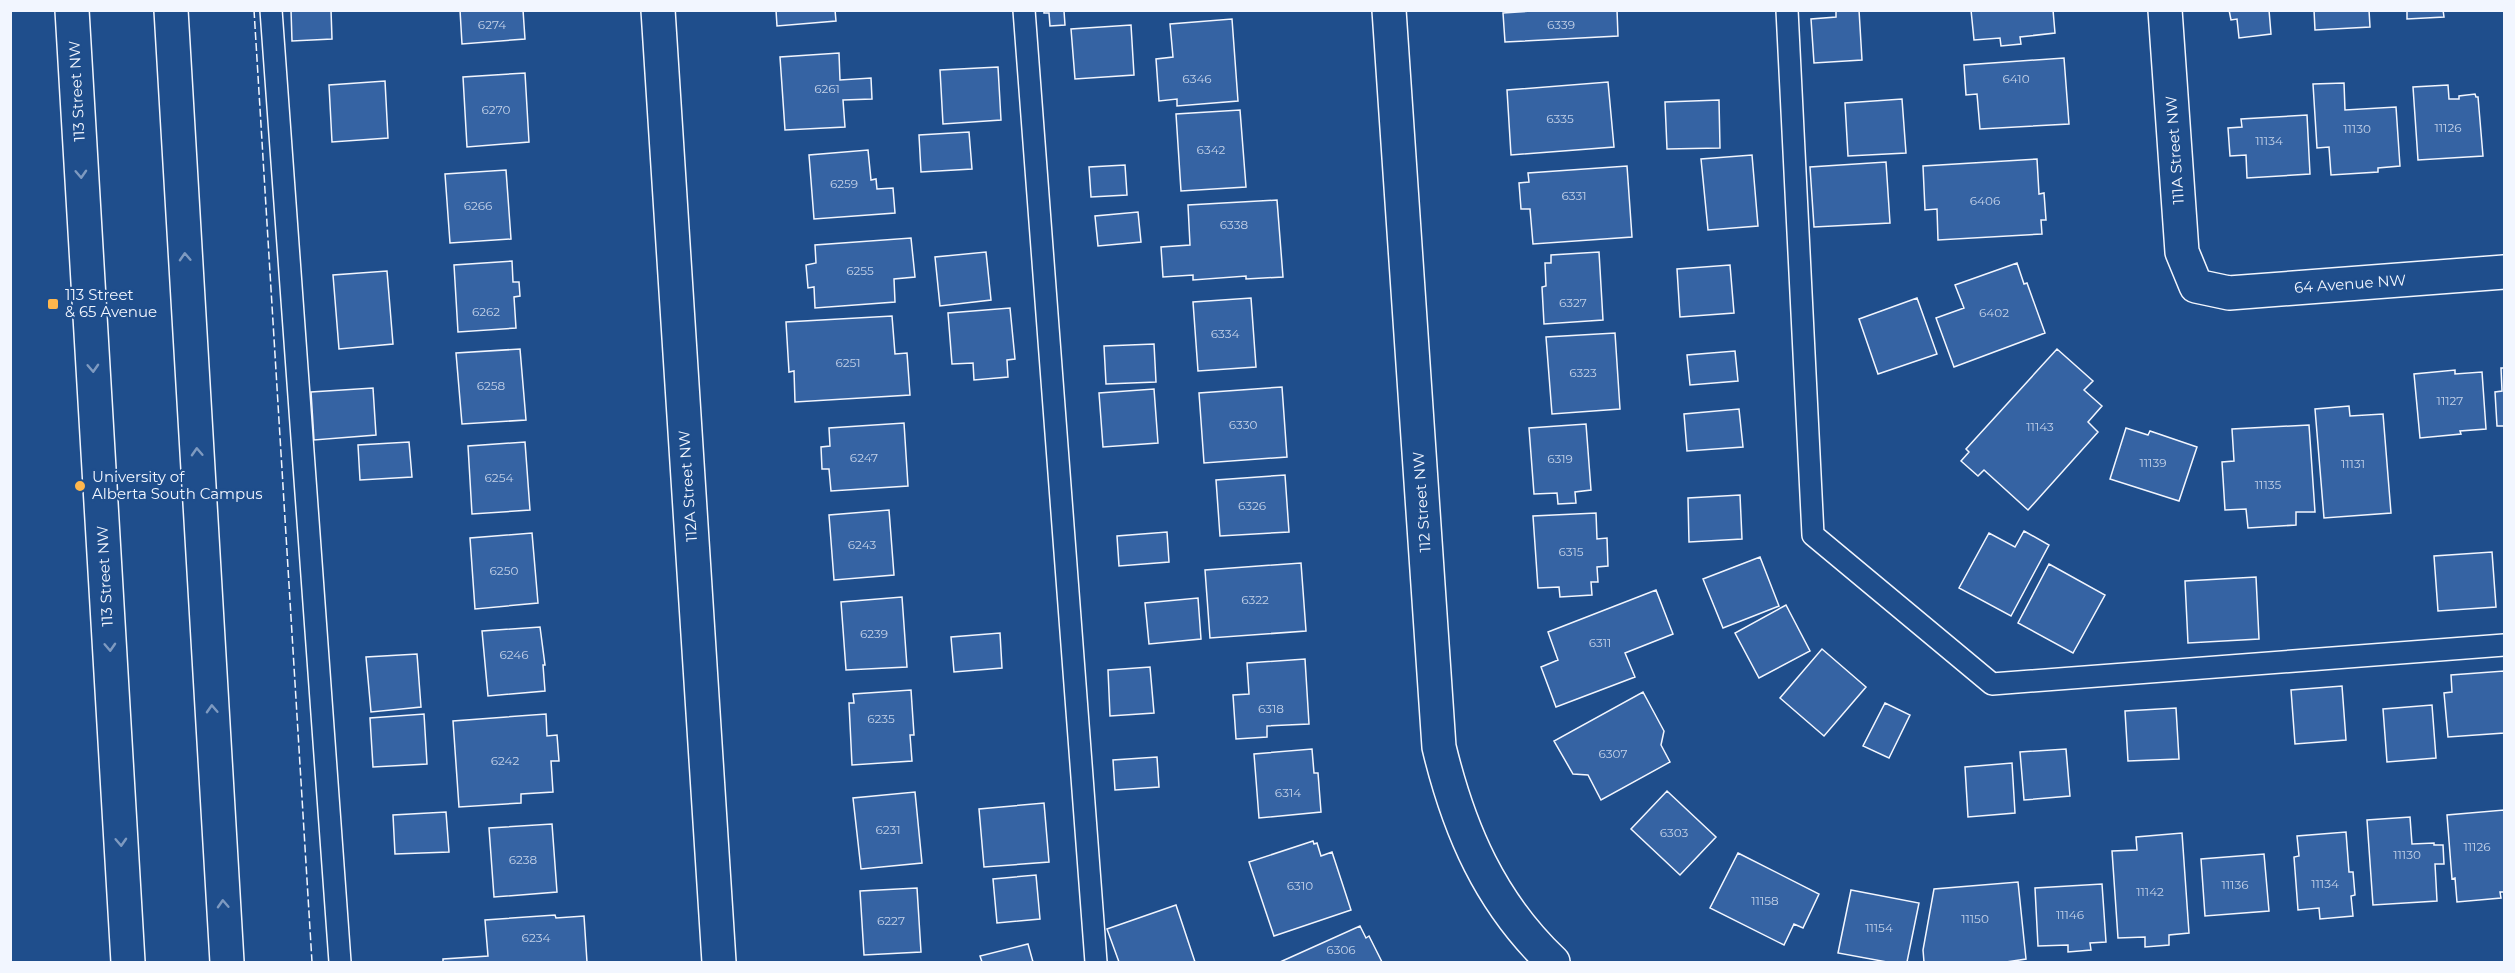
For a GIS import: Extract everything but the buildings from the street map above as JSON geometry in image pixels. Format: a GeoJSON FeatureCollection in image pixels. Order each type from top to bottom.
{"type":"FeatureCollection","features":[{"type":"Feature","properties":{"kind":"street","name":"113 Street NW"},"geometry":{"type":"LineString","coordinates":[[72,10],[128,963]]}},
{"type":"Feature","properties":{"kind":"street"},"geometry":{"type":"LineString","coordinates":[[171,10],[227,963]]}},
{"type":"Feature","properties":{"kind":"street","name":"112A Street NW"},"geometry":{"type":"LineString","coordinates":[[658,10],[719,963]]}},
{"type":"Feature","properties":{"kind":"street","name":"112 Street NW"},"geometry":{"type":"LineString","coordinates":[[1389,10],[1439,747],[1453,802],[1465,835],[1485,876],[1510,914],[1553,963]]}},
{"type":"Feature","properties":{"kind":"street","name":"111A Street NW"},"geometry":{"type":"LineString","coordinates":[[2165,10],[2182,252],[2196,286]]}},
{"type":"Feature","properties":{"kind":"street","name":"64 Avenue NW"},"geometry":{"type":"LineString","coordinates":[[2196,286],[2229,293],[2505,272]]}},
{"type":"Feature","properties":{"kind":"lane"},"geometry":{"type":"LineString","coordinates":[[272,10],[340,963]]}},
{"type":"Feature","properties":{"kind":"lane"},"geometry":{"type":"LineString","coordinates":[[1024,10],[1096,963]]}},
{"type":"Feature","properties":{"kind":"lane"},"geometry":{"type":"LineString","coordinates":[[1787,10],[1813,535],[1992,684],[2505,645]]}},
{"type":"Feature","properties":{"kind":"fence"},"geometry":{"type":"LineString","coordinates":[[254,10],[312,962]]}},
{"type":"Feature","properties":{"kind":"place","name":"113 Street & 65 Avenue"},"geometry":{"type":"Point","coordinates":[53,304]}},
{"type":"Feature","properties":{"kind":"place","name":"University of Alberta South Campus"},"geometry":{"type":"Point","coordinates":[80,486]}}]}
